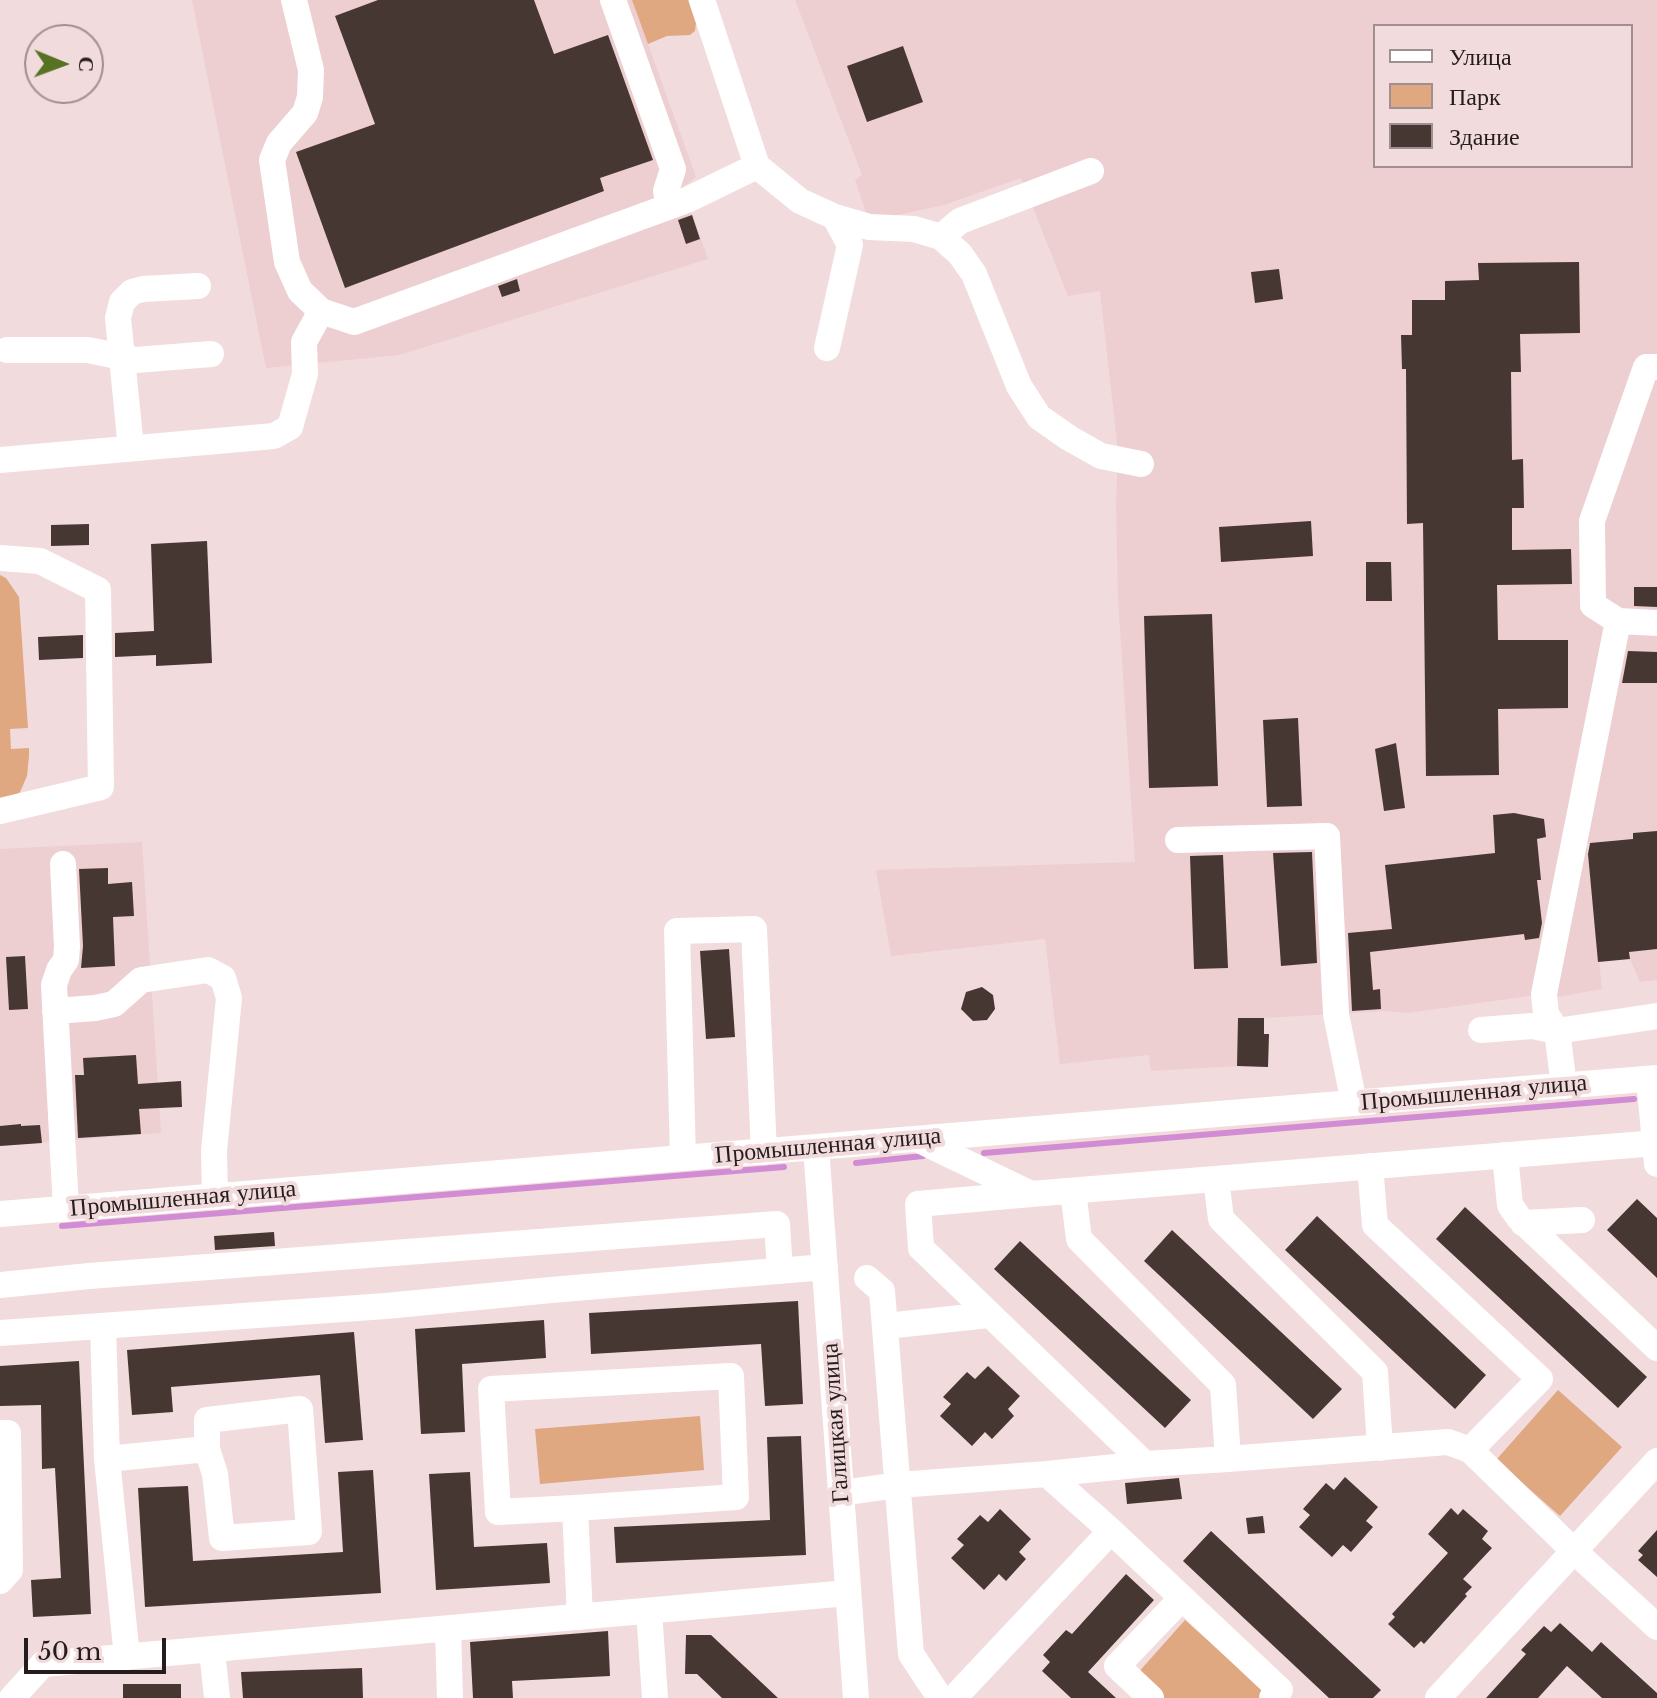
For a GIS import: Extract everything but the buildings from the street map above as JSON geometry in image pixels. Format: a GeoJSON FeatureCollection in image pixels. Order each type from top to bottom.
{"type":"FeatureCollection","features":[{"type":"Feature","properties":{"kind":"street"},"geometry":{"type":"LineString","coordinates":[[294,0],[311,70],[310,97],[305,113],[279,143],[272,160],[287,262],[300,291],[321,311],[354,322],[687,200],[757,166]]}},
{"type":"Feature","properties":{"kind":"street"},"geometry":{"type":"LineString","coordinates":[[613,0],[673,169],[666,191],[669,206]]}},
{"type":"Feature","properties":{"kind":"street"},"geometry":{"type":"LineString","coordinates":[[702,0],[757,166],[800,201],[835,217],[869,227],[914,229],[941,237],[960,254],[974,274],[1019,386],[1039,417],[1101,456],[1141,464]]}},
{"type":"Feature","properties":{"kind":"street"},"geometry":{"type":"LineString","coordinates":[[941,237],[960,221],[1091,171]]}},
{"type":"Feature","properties":{"kind":"street"},"geometry":{"type":"LineString","coordinates":[[827,348],[850,245],[835,217]]}},
{"type":"Feature","properties":{"kind":"street"},"geometry":{"type":"LineString","coordinates":[[131,448],[118,318],[122,302],[132,292],[143,289],[198,286]]}},
{"type":"Feature","properties":{"kind":"street"},"geometry":{"type":"LineString","coordinates":[[0,460],[274,436],[290,427],[305,374],[304,342],[321,311]]}},
{"type":"Feature","properties":{"kind":"street"},"geometry":{"type":"LineString","coordinates":[[7,350],[88,350],[136,360],[211,354]]}},
{"type":"Feature","properties":{"kind":"street"},"geometry":{"type":"LineString","coordinates":[[1657,367],[1646,367],[1592,521],[1593,605],[1618,621],[1657,623]]}},
{"type":"Feature","properties":{"kind":"street"},"geometry":{"type":"LineString","coordinates":[[0,558],[40,561],[98,590],[101,787],[0,811]]}},
{"type":"Feature","properties":{"kind":"street"},"geometry":{"type":"LineString","coordinates":[[1564,1086],[1557,1031],[1546,1014],[1544,994],[1618,621]]}},
{"type":"Feature","properties":{"kind":"street"},"geometry":{"type":"LineString","coordinates":[[1178,840],[1327,836],[1336,1014],[1354,1103]]}},
{"type":"Feature","properties":{"kind":"street"},"geometry":{"type":"LineString","coordinates":[[63,864],[67,947],[66,960],[54,985],[66,1209]]}},
{"type":"Feature","properties":{"kind":"street"},"geometry":{"type":"LineString","coordinates":[[683,1158],[677,931],[754,929],[764,1152]]}},
{"type":"Feature","properties":{"kind":"street"},"geometry":{"type":"LineString","coordinates":[[55,1011],[114,1004],[141,980],[208,970],[223,978],[229,998],[214,1151],[215,1197]]}},
{"type":"Feature","properties":{"kind":"street"},"geometry":{"type":"LineString","coordinates":[[1481,1030],[1532,1026],[1557,1031],[1657,1016]]}},
{"type":"Feature","properties":{"kind":"street"},"geometry":{"type":"LineString","coordinates":[[1145,1464],[921,1248],[918,1204],[1505,1155],[1656,1150],[1653,1079]]}},
{"type":"Feature","properties":{"kind":"street","name":"Промышленная улица"},"geometry":{"type":"LineString","coordinates":[[0,1214],[1653,1079]]}},
{"type":"Feature","properties":{"kind":"street"},"geometry":{"type":"LineString","coordinates":[[917,1139],[1031,1194]]}},
{"type":"Feature","properties":{"kind":"street","name":"Галицкая улица"},"geometry":{"type":"LineString","coordinates":[[816,1147],[841,1493],[840,1594],[856,1698]]}},
{"type":"Feature","properties":{"kind":"street"},"geometry":{"type":"LineString","coordinates":[[1505,1155],[1510,1205],[1523,1223],[1657,1348]]}},
{"type":"Feature","properties":{"kind":"street"},"geometry":{"type":"LineString","coordinates":[[1370,1166],[1375,1225],[1540,1379],[1470,1450]]}},
{"type":"Feature","properties":{"kind":"street"},"geometry":{"type":"LineString","coordinates":[[1216,1179],[1221,1219],[1375,1372],[1380,1448]]}},
{"type":"Feature","properties":{"kind":"street"},"geometry":{"type":"LineString","coordinates":[[1073,1191],[1079,1239],[1223,1385],[1228,1459]]}},
{"type":"Feature","properties":{"kind":"street"},"geometry":{"type":"LineString","coordinates":[[1523,1223],[1582,1220]]}},
{"type":"Feature","properties":{"kind":"street"},"geometry":{"type":"LineString","coordinates":[[0,1285],[777,1224],[780,1271]]}},
{"type":"Feature","properties":{"kind":"street"},"geometry":{"type":"LineString","coordinates":[[0,1333],[386,1306],[825,1267]]}},
{"type":"Feature","properties":{"kind":"street"},"geometry":{"type":"LineString","coordinates":[[867,1278],[882,1291],[911,1654],[940,1698]]}},
{"type":"Feature","properties":{"kind":"street"},"geometry":{"type":"LineString","coordinates":[[886,1326],[989,1315]]}},
{"type":"Feature","properties":{"kind":"street"},"geometry":{"type":"LineString","coordinates":[[103,1326],[107,1459],[127,1657]]}},
{"type":"Feature","properties":{"kind":"street"},"geometry":{"type":"LineString","coordinates":[[731,1376],[736,1497],[575,1508],[498,1512],[491,1389],[731,1376]]}},
{"type":"Feature","properties":{"kind":"street"},"geometry":{"type":"LineString","coordinates":[[300,1409],[309,1532],[222,1538],[215,1474],[207,1449],[207,1420],[300,1409]]}},
{"type":"Feature","properties":{"kind":"street"},"geometry":{"type":"LineString","coordinates":[[0,1433],[8,1433],[10,1570],[0,1581]]}},
{"type":"Feature","properties":{"kind":"street"},"geometry":{"type":"LineString","coordinates":[[841,1493],[898,1485],[1145,1464],[1448,1442],[1470,1450],[1657,1627]]}},
{"type":"Feature","properties":{"kind":"street"},"geometry":{"type":"LineString","coordinates":[[107,1459],[207,1449]]}},
{"type":"Feature","properties":{"kind":"street"},"geometry":{"type":"LineString","coordinates":[[1438,1698],[1657,1461]]}},
{"type":"Feature","properties":{"kind":"street"},"geometry":{"type":"LineString","coordinates":[[1047,1474],[1280,1690],[1272,1698]]}},
{"type":"Feature","properties":{"kind":"street"},"geometry":{"type":"LineString","coordinates":[[575,1508],[580,1617]]}},
{"type":"Feature","properties":{"kind":"street"},"geometry":{"type":"LineString","coordinates":[[954,1698],[1111,1531]]}},
{"type":"Feature","properties":{"kind":"street"},"geometry":{"type":"LineString","coordinates":[[12,1698],[43,1664],[840,1594]]}},
{"type":"Feature","properties":{"kind":"street"},"geometry":{"type":"LineString","coordinates":[[1151,1698],[1117,1666],[1182,1598]]}},
{"type":"Feature","properties":{"kind":"street"},"geometry":{"type":"LineString","coordinates":[[649,1611],[655,1698]]}},
{"type":"Feature","properties":{"kind":"street"},"geometry":{"type":"LineString","coordinates":[[448,1629],[450,1698]]}},
{"type":"Feature","properties":{"kind":"street"},"geometry":{"type":"LineString","coordinates":[[212,1650],[217,1698]]}},
{"type":"Feature","properties":{"kind":"shaded area"},"geometry":{"type":"Polygon","coordinates":[[[192,0],[632,0],[696,177],[683,187],[708,259],[399,355],[266,368],[192,0]]]}},
{"type":"Feature","properties":{"kind":"shaded area"},"geometry":{"type":"Polygon","coordinates":[[[795,0],[1657,0],[1657,980],[1640,982],[1630,959],[1619,840],[1587,844],[1602,989],[1557,997],[1544,994],[1407,1013],[1384,1011],[1264,1018],[1264,1034],[1269,1034],[1268,1067],[1151,1071],[1149,1055],[1060,1064],[1045,939],[891,956],[876,870],[1135,862],[1118,598],[1118,452],[1100,291],[1068,296],[1021,178],[944,205],[869,221],[855,180],[862,175],[795,0]]]}},
{"type":"Feature","properties":{"kind":"shaded area"},"geometry":{"type":"Polygon","coordinates":[[[142,842],[161,1133],[0,1146],[0,849],[142,842]]]}},
{"type":"Feature","properties":{"kind":"green space"},"geometry":{"type":"Polygon","coordinates":[[[632,0],[688,0],[696,23],[695,31],[690,35],[667,36],[648,44],[632,0]]]}},
{"type":"Feature","properties":{"kind":"green space"},"geometry":{"type":"Polygon","coordinates":[[[0,575],[6,578],[19,597],[28,728],[10,729],[11,749],[29,748],[29,756],[27,776],[20,792],[0,803],[0,575]]]}},
{"type":"Feature","properties":{"kind":"green space"},"geometry":{"type":"Polygon","coordinates":[[[1558,1390],[1622,1447],[1560,1516],[1496,1460],[1558,1390]]]}},
{"type":"Feature","properties":{"kind":"green space"},"geometry":{"type":"Polygon","coordinates":[[[700,1416],[704,1470],[540,1484],[535,1429],[700,1416]]]}},
{"type":"Feature","properties":{"kind":"green space"},"geometry":{"type":"Polygon","coordinates":[[[1185,1620],[1266,1693],[1262,1698],[1161,1698],[1136,1675],[1185,1620]]]}},
{"type":"Feature","properties":{"kind":"waterway"},"geometry":{"type":"LineString","coordinates":[[984,1153],[1634,1099]]}},
{"type":"Feature","properties":{"kind":"waterway"},"geometry":{"type":"LineString","coordinates":[[856,1163],[923,1156]]}},
{"type":"Feature","properties":{"kind":"waterway"},"geometry":{"type":"LineString","coordinates":[[62,1226],[784,1167]]}}]}
